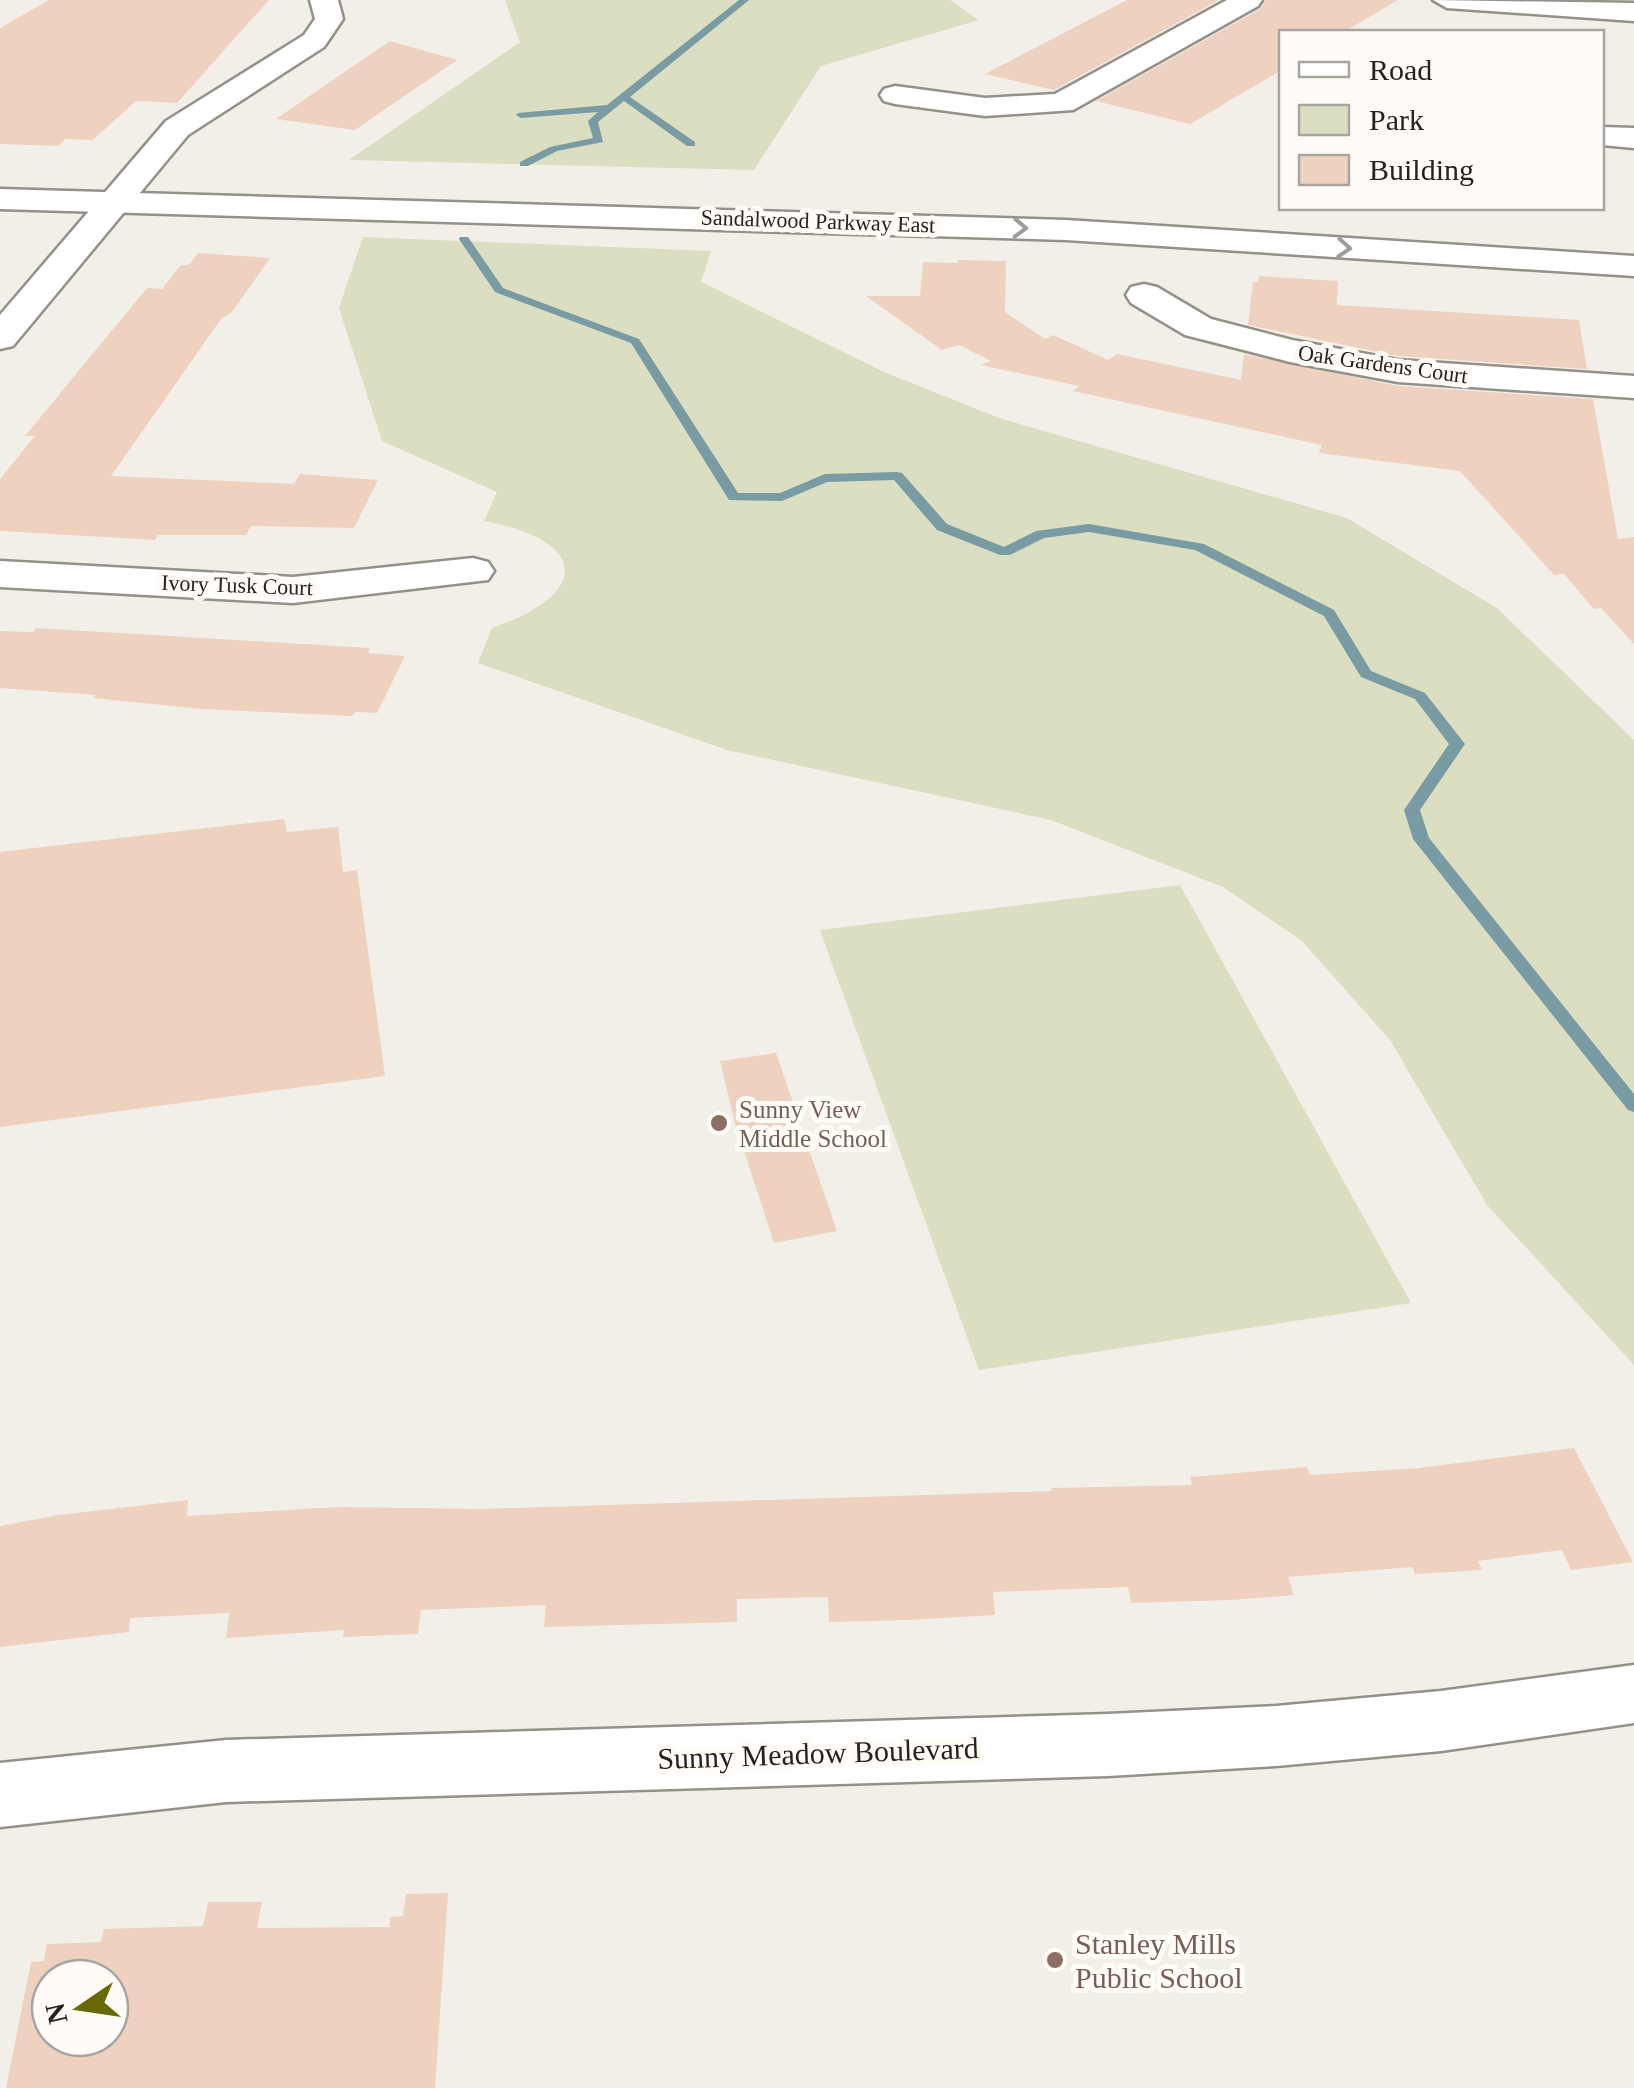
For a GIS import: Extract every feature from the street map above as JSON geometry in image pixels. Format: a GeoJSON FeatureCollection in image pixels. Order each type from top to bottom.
{"type":"FeatureCollection","features":[{"type":"Feature","properties":{"kind":"street"},"geometry":{"type":"LineString","coordinates":[[0,338],[185,122],[314,41],[329,19],[324,0]]}},
{"type":"Feature","properties":{"kind":"street"},"geometry":{"type":"LineString","coordinates":[[895,95],[985,106],[1062,103],[1248,0]]}},
{"type":"Feature","properties":{"kind":"street"},"geometry":{"type":"LineString","coordinates":[[1447,0],[1634,12]]}},
{"type":"Feature","properties":{"kind":"street"},"geometry":{"type":"LineString","coordinates":[[1604,136],[1634,138]]}},
{"type":"Feature","properties":{"kind":"street","name":"Sandalwood Parkway East"},"geometry":{"type":"LineString","coordinates":[[0,174],[125,192],[1066,230],[1634,266]]}},
{"type":"Feature","properties":{"kind":"street","name":"Sandalwood Parkway East"},"geometry":{"type":"LineString","coordinates":[[0,200],[125,192],[1079,205],[1634,240]]}},
{"type":"Feature","properties":{"kind":"street","name":"Oak Gardens Court"},"geometry":{"type":"LineString","coordinates":[[1144,295],[1198,327],[1326,358],[1398,371],[1634,388]]}},
{"type":"Feature","properties":{"kind":"street","name":"Ivory Tusk Court"},"geometry":{"type":"LineString","coordinates":[[0,574],[294,590],[393,583],[472,571]]}},
{"type":"Feature","properties":{"kind":"street","name":"Sunny Meadow Boulevard"},"geometry":{"type":"LineString","coordinates":[[0,1795],[226,1770],[1108,1745],[1276,1736],[1441,1721],[1634,1694]]}},
{"type":"Feature","properties":{"kind":"green space"},"geometry":{"type":"Polygon","coordinates":[[[505,0],[950,0],[979,20],[821,66],[754,170],[349,160],[520,42],[505,0]]]}},
{"type":"Feature","properties":{"kind":"green space"},"geometry":{"type":"Polygon","coordinates":[[[363,237],[711,251],[701,282],[884,372],[999,418],[1347,518],[1497,608],[1634,740],[1634,1365],[1487,1205],[1390,1040],[1302,941],[1223,887],[1051,820],[727,750],[478,663],[492,628],[548,599],[561,584],[565,568],[559,554],[543,541],[484,521],[497,492],[382,441],[339,308],[363,237]]]}},
{"type":"Feature","properties":{"kind":"green space"},"geometry":{"type":"Polygon","coordinates":[[[1180,885],[1411,1303],[979,1370],[820,930],[1180,885]]]}},
{"type":"Feature","properties":{"kind":"building"},"geometry":{"type":"Polygon","coordinates":[[[49,0],[269,0],[177,103],[136,101],[93,140],[65,139],[59,146],[0,144],[0,28],[49,0]]]}},
{"type":"Feature","properties":{"kind":"building"},"geometry":{"type":"Polygon","coordinates":[[[1127,0],[1219,0],[1054,90],[985,74],[1127,0]]]}},
{"type":"Feature","properties":{"kind":"building"},"geometry":{"type":"Polygon","coordinates":[[[1266,0],[1398,0],[1347,30],[1279,30],[1279,72],[1190,124],[1096,101],[1260,9],[1266,0]]]}},
{"type":"Feature","properties":{"kind":"building"},"geometry":{"type":"Polygon","coordinates":[[[390,41],[457,60],[355,130],[276,119],[390,41]]]}},
{"type":"Feature","properties":{"kind":"building"},"geometry":{"type":"Polygon","coordinates":[[[198,253],[270,258],[232,312],[221,319],[111,476],[294,484],[300,474],[378,480],[354,528],[251,526],[246,535],[158,535],[155,540],[0,531],[0,479],[35,436],[25,436],[147,288],[162,289],[181,265],[189,265],[198,253]]]}},
{"type":"Feature","properties":{"kind":"building"},"geometry":{"type":"Polygon","coordinates":[[[1006,261],[1005,312],[1045,339],[1053,335],[1108,360],[1117,354],[1241,380],[1244,354],[1398,386],[1593,399],[1618,539],[1634,537],[1634,644],[1601,608],[1594,609],[1564,574],[1554,575],[1460,471],[1319,453],[1322,445],[1073,391],[1079,386],[981,365],[991,361],[959,345],[942,350],[866,296],[920,296],[923,262],[1006,261]]]}},
{"type":"Feature","properties":{"kind":"building"},"geometry":{"type":"Polygon","coordinates":[[[1259,276],[1338,281],[1337,305],[1579,320],[1587,369],[1398,356],[1248,325],[1253,282],[1258,282],[1259,276]]]}},
{"type":"Feature","properties":{"kind":"building"},"geometry":{"type":"Polygon","coordinates":[[[36,628],[370,648],[368,653],[405,656],[377,713],[355,712],[352,716],[202,709],[0,688],[0,631],[33,632],[36,628]]]}},
{"type":"Feature","properties":{"kind":"building"},"geometry":{"type":"Polygon","coordinates":[[[284,819],[287,832],[338,827],[343,872],[357,870],[385,1076],[0,1127],[0,852],[284,819]]]}},
{"type":"Feature","properties":{"kind":"building"},"geometry":{"type":"Polygon","coordinates":[[[776,1053],[837,1231],[774,1243],[735,1123],[720,1061],[776,1053]]]}},
{"type":"Feature","properties":{"kind":"building"},"geometry":{"type":"Polygon","coordinates":[[[1574,1448],[1633,1562],[1571,1570],[1562,1550],[1478,1561],[1482,1570],[1415,1574],[1413,1567],[1288,1577],[1294,1595],[1232,1600],[1131,1603],[1128,1587],[993,1592],[995,1615],[909,1620],[829,1622],[828,1597],[737,1599],[737,1622],[544,1627],[546,1605],[421,1610],[418,1634],[343,1637],[344,1630],[226,1638],[229,1613],[130,1618],[129,1632],[0,1647],[0,1526],[59,1515],[188,1500],[187,1516],[337,1507],[482,1509],[1192,1485],[1190,1477],[1307,1467],[1310,1475],[1419,1468],[1574,1448]]]}},
{"type":"Feature","properties":{"kind":"building"},"geometry":{"type":"Polygon","coordinates":[[[448,1893],[435,2088],[6,2088],[30,1967],[30,2058],[130,2058],[130,1958],[45,1958],[47,1944],[101,1942],[104,1929],[203,1926],[208,1902],[262,1902],[257,1928],[390,1927],[390,1917],[403,1916],[406,1894],[448,1893]]]}},
{"type":"Feature","properties":{"kind":"waterway"},"geometry":{"type":"LineString","coordinates":[[524,164],[554,149],[599,140],[593,121],[745,0]]}},
{"type":"Feature","properties":{"kind":"waterway"},"geometry":{"type":"LineString","coordinates":[[624,97],[691,144]]}},
{"type":"Feature","properties":{"kind":"waterway"},"geometry":{"type":"LineString","coordinates":[[521,115],[609,108]]}},
{"type":"Feature","properties":{"kind":"waterway"},"geometry":{"type":"LineString","coordinates":[[464,239],[499,290],[635,341],[734,497],[782,497],[825,478],[897,476],[942,527],[1005,552],[1041,534],[1089,528],[1199,547],[1329,613],[1366,674],[1420,696],[1457,744],[1412,810],[1421,839],[1634,1106]]}},
{"type":"Feature","properties":{"kind":"place","name":"Sunny View Middle School"},"geometry":{"type":"Point","coordinates":[719,1123]}},
{"type":"Feature","properties":{"kind":"place","name":"Stanley Mills Public School"},"geometry":{"type":"Point","coordinates":[1055,1960]}}]}
